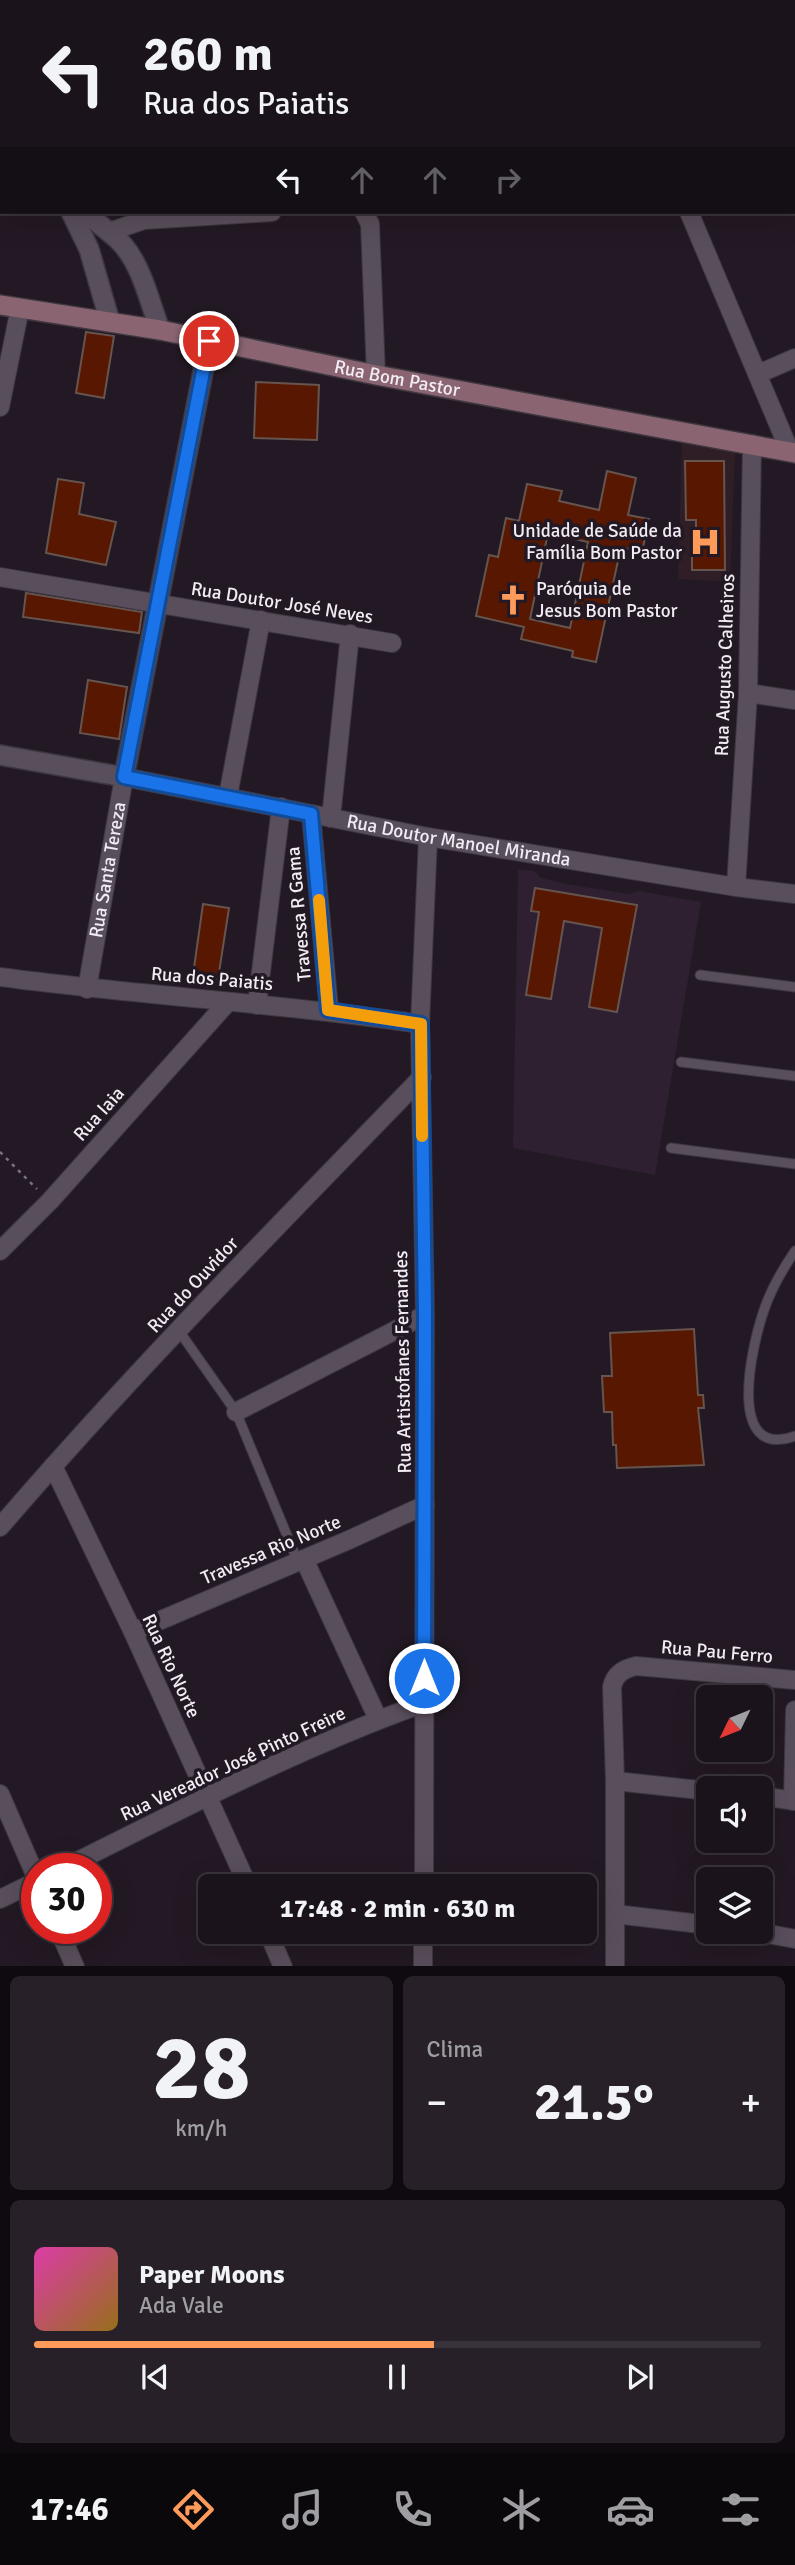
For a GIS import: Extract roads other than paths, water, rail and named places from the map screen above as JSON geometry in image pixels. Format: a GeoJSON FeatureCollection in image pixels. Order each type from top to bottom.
{"type":"FeatureCollection","features":[{"type":"Feature","properties":{"kind":"main road","name":"Rua Bom Pastor"},"geometry":{"type":"LineString","coordinates":[[0,304],[160,330],[376,375],[793,453]]}},
{"type":"Feature","properties":{"kind":"street"},"geometry":{"type":"LineString","coordinates":[[72,214],[89,249],[110,323]]}},
{"type":"Feature","properties":{"kind":"street"},"geometry":{"type":"LineString","coordinates":[[89,214],[97,225],[117,238],[132,257],[160,330]]}},
{"type":"Feature","properties":{"kind":"street"},"geometry":{"type":"LineString","coordinates":[[109,232],[144,220],[240,214]]}},
{"type":"Feature","properties":{"kind":"street"},"geometry":{"type":"LineString","coordinates":[[365,214],[370,224],[376,375]]}},
{"type":"Feature","properties":{"kind":"street"},"geometry":{"type":"LineString","coordinates":[[690,214],[793,453]]}},
{"type":"Feature","properties":{"kind":"street"},"geometry":{"type":"LineString","coordinates":[[1,399],[20,308]]}},
{"type":"Feature","properties":{"kind":"street","name":"Rua Santa Tereza"},"geometry":{"type":"LineString","coordinates":[[87,989],[124,777],[209,341]]}},
{"type":"Feature","properties":{"kind":"street"},"geometry":{"type":"LineString","coordinates":[[758,374],[795,358]]}},
{"type":"Feature","properties":{"kind":"street","name":"Rua Augusto Calheiros"},"geometry":{"type":"LineString","coordinates":[[736,887],[748,693],[752,444]]}},
{"type":"Feature","properties":{"kind":"street","name":"Rua Doutor José Neves"},"geometry":{"type":"LineString","coordinates":[[0,577],[392,643]]}},
{"type":"Feature","properties":{"kind":"street"},"geometry":{"type":"LineString","coordinates":[[228,796],[261,620]]}},
{"type":"Feature","properties":{"kind":"street"},"geometry":{"type":"LineString","coordinates":[[331,818],[350,634]]}},
{"type":"Feature","properties":{"kind":"street"},"geometry":{"type":"LineString","coordinates":[[748,693],[795,700]]}},
{"type":"Feature","properties":{"kind":"street","name":"Rua Doutor Manoel Miranda"},"geometry":{"type":"LineString","coordinates":[[0,755],[228,796],[428,837],[736,887],[795,894]]}},
{"type":"Feature","properties":{"kind":"street"},"geometry":{"type":"LineString","coordinates":[[257,1004],[281,807]]}},
{"type":"Feature","properties":{"kind":"street","name":"Travessa R Gama"},"geometry":{"type":"LineString","coordinates":[[311,814],[328,1010]]}},
{"type":"Feature","properties":{"kind":"street","name":"Rua Artistofanes Fernandes"},"geometry":{"type":"LineString","coordinates":[[424,1874],[425,1315],[421,1024],[428,837]]}},
{"type":"Feature","properties":{"kind":"street","name":"Rua dos Paiatis"},"geometry":{"type":"LineString","coordinates":[[0,977],[87,989],[328,1010],[421,1024]]}},
{"type":"Feature","properties":{"kind":"street","name":"Rua Iaia"},"geometry":{"type":"LineString","coordinates":[[0,1251],[50,1201],[227,1003]]}},
{"type":"Feature","properties":{"kind":"street","name":"Rua do Ouvidor"},"geometry":{"type":"LineString","coordinates":[[0,1527],[179,1331],[422,1077]]}},
{"type":"Feature","properties":{"kind":"street"},"geometry":{"type":"LineString","coordinates":[[236,1412],[425,1315]]}},
{"type":"Feature","properties":{"kind":"street","name":"Rua Rio Norte"},"geometry":{"type":"LineString","coordinates":[[53,1466],[133,1632],[243,1874]]}},
{"type":"Feature","properties":{"kind":"street","name":"Travessa Rio Norte"},"geometry":{"type":"LineString","coordinates":[[133,1632],[425,1505]]}},
{"type":"Feature","properties":{"kind":"street"},"geometry":{"type":"LineString","coordinates":[[301,1561],[378,1719]]}},
{"type":"Feature","properties":{"kind":"street","name":"Rua Pau Ferro"},"geometry":{"type":"LineString","coordinates":[[615,1781],[612,1687],[619,1673],[636,1666],[795,1680]]}},
{"type":"Feature","properties":{"kind":"street","name":"Rua Vereador José Pinto Freire"},"geometry":{"type":"LineString","coordinates":[[94,1853],[208,1796],[378,1719],[424,1703]]}},
{"type":"Feature","properties":{"kind":"street"},"geometry":{"type":"LineString","coordinates":[[773,1798],[794,1801],[795,1710]]}},
{"type":"Feature","properties":{"kind":"street"},"geometry":{"type":"LineString","coordinates":[[615,1966],[615,1781],[696,1790]]}},
{"type":"Feature","properties":{"kind":"street"},"geometry":{"type":"LineString","coordinates":[[0,1794],[25,1853]]}},
{"type":"Feature","properties":{"kind":"street"},"geometry":{"type":"LineString","coordinates":[[0,1899],[21,1888]]}},
{"type":"Feature","properties":{"kind":"street"},"geometry":{"type":"LineString","coordinates":[[615,1914],[696,1923]]}},
{"type":"Feature","properties":{"kind":"street"},"geometry":{"type":"LineString","coordinates":[[773,1935],[795,1939]]}},
{"type":"Feature","properties":{"kind":"street"},"geometry":{"type":"LineString","coordinates":[[65,1944],[75,1966]]}},
{"type":"Feature","properties":{"kind":"street"},"geometry":{"type":"LineString","coordinates":[[273,1944],[283,1966]]}},
{"type":"Feature","properties":{"kind":"street"},"geometry":{"type":"LineString","coordinates":[[423,1944],[423,1966]]}},
{"type":"Feature","properties":{"kind":"lane"},"geometry":{"type":"LineString","coordinates":[[700,975],[795,987]]}},
{"type":"Feature","properties":{"kind":"lane"},"geometry":{"type":"LineString","coordinates":[[681,1062],[795,1076]]}},
{"type":"Feature","properties":{"kind":"lane"},"geometry":{"type":"LineString","coordinates":[[671,1148],[795,1164]]}},
{"type":"Feature","properties":{"kind":"lane"},"geometry":{"type":"LineString","coordinates":[[795,1251],[774,1286],[763,1314],[754,1348],[748,1396],[748,1411],[760,1433],[766,1438],[777,1440],[795,1436]]}},
{"type":"Feature","properties":{"kind":"lane"},"geometry":{"type":"LineString","coordinates":[[179,1331],[236,1412],[301,1561]]}},
{"type":"Feature","properties":{"kind":"place","name":"Unidade de Saúde da Família Bom Pastor"},"geometry":{"type":"Point","coordinates":[705,542]}},
{"type":"Feature","properties":{"kind":"place","name":"Paróquia de Jesus Bom Pastor"},"geometry":{"type":"Point","coordinates":[513,600]}}]}
